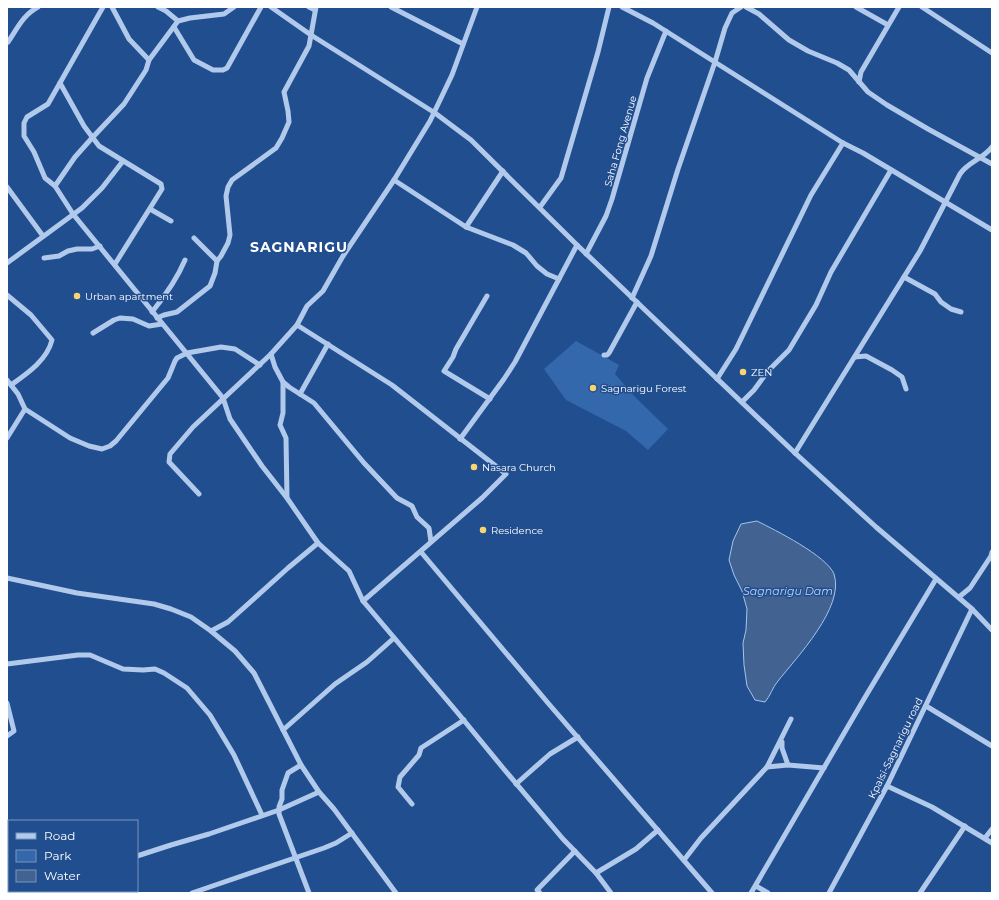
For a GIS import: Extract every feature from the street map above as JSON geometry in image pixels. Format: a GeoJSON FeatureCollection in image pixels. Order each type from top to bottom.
{"type":"FeatureCollection","features":[{"type":"Feature","properties":{"kind":"street"},"geometry":{"type":"LineString","coordinates":[[8,42],[23,18],[30,11],[38,7]]}},
{"type":"Feature","properties":{"kind":"street"},"geometry":{"type":"LineString","coordinates":[[103,7],[48,104],[28,117],[24,123],[24,136],[34,152],[45,178],[55,186],[74,214],[223,398],[230,419],[264,470],[287,498],[318,543],[349,572],[363,601],[516,784],[575,851],[596,872],[611,893]]}},
{"type":"Feature","properties":{"kind":"street"},"geometry":{"type":"LineString","coordinates":[[112,7],[129,39],[149,60]]}},
{"type":"Feature","properties":{"kind":"street"},"geometry":{"type":"LineString","coordinates":[[158,7],[166,11],[178,21]]}},
{"type":"Feature","properties":{"kind":"street"},"geometry":{"type":"LineString","coordinates":[[55,186],[75,157],[124,104],[144,74],[149,60],[178,21],[224,14],[234,7]]}},
{"type":"Feature","properties":{"kind":"street"},"geometry":{"type":"LineString","coordinates":[[174,27],[194,60],[213,70],[223,70],[227,68],[261,7]]}},
{"type":"Feature","properties":{"kind":"street"},"geometry":{"type":"LineString","coordinates":[[271,7],[311,35],[435,112],[471,140],[586,254],[795,453],[936,579],[972,609],[992,630]]}},
{"type":"Feature","properties":{"kind":"street"},"geometry":{"type":"LineString","coordinates":[[157,318],[177,312],[210,286],[218,261],[225,250],[230,235],[226,196],[228,187],[232,180],[276,148],[289,122],[288,108],[284,92],[309,46],[316,8],[309,7]]}},
{"type":"Feature","properties":{"kind":"street"},"geometry":{"type":"LineString","coordinates":[[391,7],[463,44]]}},
{"type":"Feature","properties":{"kind":"street"},"geometry":{"type":"LineString","coordinates":[[199,494],[169,462],[168,457],[193,427],[271,354],[297,325],[307,306],[323,291],[343,256],[394,180],[435,112],[452,75],[477,7]]}},
{"type":"Feature","properties":{"kind":"street"},"geometry":{"type":"LineString","coordinates":[[540,207],[561,178],[598,52],[609,7]]}},
{"type":"Feature","properties":{"kind":"street"},"geometry":{"type":"LineString","coordinates":[[622,7],[666,31],[842,143],[891,170],[992,230]]}},
{"type":"Feature","properties":{"kind":"street"},"geometry":{"type":"LineString","coordinates":[[632,298],[651,256],[676,175],[715,62],[729,16],[741,7]]}},
{"type":"Feature","properties":{"kind":"street"},"geometry":{"type":"LineString","coordinates":[[746,7],[759,14],[789,40],[808,52],[837,63],[849,70],[868,92],[887,105],[992,164]]}},
{"type":"Feature","properties":{"kind":"street"},"geometry":{"type":"LineString","coordinates":[[856,7],[888,25]]}},
{"type":"Feature","properties":{"kind":"street"},"geometry":{"type":"LineString","coordinates":[[859,82],[861,72],[898,7]]}},
{"type":"Feature","properties":{"kind":"street"},"geometry":{"type":"LineString","coordinates":[[922,7],[992,53]]}},
{"type":"Feature","properties":{"kind":"street","name":"Saha Fong Avenue"},"geometry":{"type":"LineString","coordinates":[[586,254],[606,216],[612,200],[647,78],[666,31]]}},
{"type":"Feature","properties":{"kind":"street"},"geometry":{"type":"LineString","coordinates":[[60,83],[84,126],[99,146],[162,184],[162,189],[114,264]]}},
{"type":"Feature","properties":{"kind":"street"},"geometry":{"type":"LineString","coordinates":[[717,379],[736,349],[744,330],[759,303],[812,195],[842,143]]}},
{"type":"Feature","properties":{"kind":"street"},"geometry":{"type":"LineString","coordinates":[[795,453],[920,251],[963,170],[992,147]]}},
{"type":"Feature","properties":{"kind":"street"},"geometry":{"type":"LineString","coordinates":[[7,262],[82,208],[102,188],[123,161]]}},
{"type":"Feature","properties":{"kind":"street"},"geometry":{"type":"LineString","coordinates":[[742,402],[754,390],[768,371],[789,350],[816,305],[831,272],[891,170]]}},
{"type":"Feature","properties":{"kind":"street"},"geometry":{"type":"LineString","coordinates":[[466,227],[503,171]]}},
{"type":"Feature","properties":{"kind":"street"},"geometry":{"type":"LineString","coordinates":[[394,180],[466,227],[513,245],[526,253],[537,266],[547,274],[559,279]]}},
{"type":"Feature","properties":{"kind":"street"},"geometry":{"type":"LineString","coordinates":[[7,187],[43,236]]}},
{"type":"Feature","properties":{"kind":"street"},"geometry":{"type":"LineString","coordinates":[[150,209],[171,221]]}},
{"type":"Feature","properties":{"kind":"street"},"geometry":{"type":"LineString","coordinates":[[194,238],[218,261]]}},
{"type":"Feature","properties":{"kind":"street"},"geometry":{"type":"LineString","coordinates":[[460,439],[515,362],[577,245]]}},
{"type":"Feature","properties":{"kind":"street"},"geometry":{"type":"LineString","coordinates":[[44,258],[59,256],[68,251],[77,249],[92,249],[100,246]]}},
{"type":"Feature","properties":{"kind":"street"},"geometry":{"type":"LineString","coordinates":[[152,312],[170,287],[185,260]]}},
{"type":"Feature","properties":{"kind":"street"},"geometry":{"type":"LineString","coordinates":[[904,277],[936,294],[950,309],[961,312]]}},
{"type":"Feature","properties":{"kind":"street"},"geometry":{"type":"LineString","coordinates":[[7,295],[30,315],[52,340],[47,353],[37,365],[11,385]]}},
{"type":"Feature","properties":{"kind":"street"},"geometry":{"type":"LineString","coordinates":[[487,296],[444,371],[490,399]]}},
{"type":"Feature","properties":{"kind":"street"},"geometry":{"type":"LineString","coordinates":[[604,355],[609,353],[637,302]]}},
{"type":"Feature","properties":{"kind":"street"},"geometry":{"type":"LineString","coordinates":[[93,333],[120,318],[133,319],[149,326],[162,324]]}},
{"type":"Feature","properties":{"kind":"street"},"geometry":{"type":"LineString","coordinates":[[297,325],[392,385],[506,474],[482,498],[363,601]]}},
{"type":"Feature","properties":{"kind":"street"},"geometry":{"type":"LineString","coordinates":[[300,394],[328,344]]}},
{"type":"Feature","properties":{"kind":"street"},"geometry":{"type":"LineString","coordinates":[[7,380],[25,409],[70,438],[89,446],[102,449],[110,446],[116,441],[168,378],[177,358],[187,353],[221,347],[232,348],[260,365]]}},
{"type":"Feature","properties":{"kind":"street"},"geometry":{"type":"LineString","coordinates":[[271,354],[275,367],[283,382],[314,402],[364,464],[397,498],[412,506],[417,517],[429,528],[431,542]]}},
{"type":"Feature","properties":{"kind":"street"},"geometry":{"type":"LineString","coordinates":[[855,357],[866,356],[892,370],[902,377],[906,389]]}},
{"type":"Feature","properties":{"kind":"street"},"geometry":{"type":"LineString","coordinates":[[283,382],[283,413],[280,425],[286,438],[287,498]]}},
{"type":"Feature","properties":{"kind":"street"},"geometry":{"type":"LineString","coordinates":[[7,438],[25,409]]}},
{"type":"Feature","properties":{"kind":"street"},"geometry":{"type":"LineString","coordinates":[[211,631],[228,622],[318,543]]}},
{"type":"Feature","properties":{"kind":"street"},"geometry":{"type":"LineString","coordinates":[[421,552],[712,893]]}},
{"type":"Feature","properties":{"kind":"street"},"geometry":{"type":"LineString","coordinates":[[959,598],[970,588],[992,555]]}},
{"type":"Feature","properties":{"kind":"street"},"geometry":{"type":"LineString","coordinates":[[7,578],[77,594],[154,604],[166,607],[191,616],[211,631],[235,651],[249,666],[301,765],[319,792],[352,833],[396,893]]}},
{"type":"Feature","properties":{"kind":"street"},"geometry":{"type":"LineString","coordinates":[[751,893],[936,579]]}},
{"type":"Feature","properties":{"kind":"street","name":"Kpalsi-Sagnarigu road"},"geometry":{"type":"LineString","coordinates":[[829,893],[887,786],[972,609]]}},
{"type":"Feature","properties":{"kind":"street"},"geometry":{"type":"LineString","coordinates":[[283,730],[335,684],[367,662],[394,638]]}},
{"type":"Feature","properties":{"kind":"street"},"geometry":{"type":"LineString","coordinates":[[7,664],[47,658],[84,655],[97,658],[124,669],[155,669],[164,673],[187,688],[210,715],[234,755],[262,816]]}},
{"type":"Feature","properties":{"kind":"street"},"geometry":{"type":"LineString","coordinates":[[7,702],[14,731],[7,736]]}},
{"type":"Feature","properties":{"kind":"street"},"geometry":{"type":"LineString","coordinates":[[926,706],[992,746]]}},
{"type":"Feature","properties":{"kind":"street"},"geometry":{"type":"LineString","coordinates":[[684,860],[701,838],[767,767],[791,718]]}},
{"type":"Feature","properties":{"kind":"street"},"geometry":{"type":"LineString","coordinates":[[412,804],[398,786],[400,777],[419,756],[421,748],[464,720]]}},
{"type":"Feature","properties":{"kind":"street"},"geometry":{"type":"LineString","coordinates":[[516,784],[550,754],[578,737]]}},
{"type":"Feature","properties":{"kind":"street"},"geometry":{"type":"LineString","coordinates":[[783,737],[782,748],[788,765]]}},
{"type":"Feature","properties":{"kind":"street"},"geometry":{"type":"LineString","coordinates":[[301,765],[288,773],[282,790],[282,799],[279,810],[280,818],[309,893]]}},
{"type":"Feature","properties":{"kind":"street"},"geometry":{"type":"LineString","coordinates":[[767,767],[788,765],[824,768]]}},
{"type":"Feature","properties":{"kind":"street"},"geometry":{"type":"LineString","coordinates":[[887,786],[932,807],[992,843]]}},
{"type":"Feature","properties":{"kind":"street"},"geometry":{"type":"LineString","coordinates":[[138,856],[262,816],[319,792]]}},
{"type":"Feature","properties":{"kind":"street"},"geometry":{"type":"LineString","coordinates":[[920,893],[965,826]]}},
{"type":"Feature","properties":{"kind":"street"},"geometry":{"type":"LineString","coordinates":[[985,838],[992,829]]}},
{"type":"Feature","properties":{"kind":"street"},"geometry":{"type":"LineString","coordinates":[[596,872],[636,848],[658,830]]}},
{"type":"Feature","properties":{"kind":"street"},"geometry":{"type":"LineString","coordinates":[[192,893],[336,843],[352,833]]}},
{"type":"Feature","properties":{"kind":"street"},"geometry":{"type":"LineString","coordinates":[[540,893],[538,890],[575,851]]}},
{"type":"Feature","properties":{"kind":"street"},"geometry":{"type":"LineString","coordinates":[[756,886],[768,893]]}},
{"type":"Feature","properties":{"kind":"green space","name":"Sagnarigu Forest"},"geometry":{"type":"Polygon","coordinates":[[[576,341],[619,365],[615,374],[635,397],[668,429],[648,450],[626,431],[566,400],[544,369],[576,341]]]}},
{"type":"Feature","properties":{"kind":"water","name":"Sagnarigu Dam"},"geometry":{"type":"Polygon","coordinates":[[[757,521],[800,544],[822,559],[834,574],[836,587],[833,601],[817,631],[776,684],[765,702],[755,700],[747,686],[743,643],[746,630],[747,609],[742,591],[729,560],[733,541],[741,524],[757,521]]]}},
{"type":"Feature","properties":{"kind":"place","name":"Urban apartment"},"geometry":{"type":"Point","coordinates":[77,296]}},
{"type":"Feature","properties":{"kind":"place","name":"ZEN"},"geometry":{"type":"Point","coordinates":[743,372]}},
{"type":"Feature","properties":{"kind":"place","name":"Sagnarigu Forest"},"geometry":{"type":"Point","coordinates":[593,388]}},
{"type":"Feature","properties":{"kind":"place","name":"Nasara Church"},"geometry":{"type":"Point","coordinates":[474,467]}},
{"type":"Feature","properties":{"kind":"place","name":"Residence"},"geometry":{"type":"Point","coordinates":[483,530]}},
{"type":"Feature","properties":{"kind":"district","name":"SAGNARIGU"},"geometry":{"type":"Point","coordinates":[299,247]}}]}
